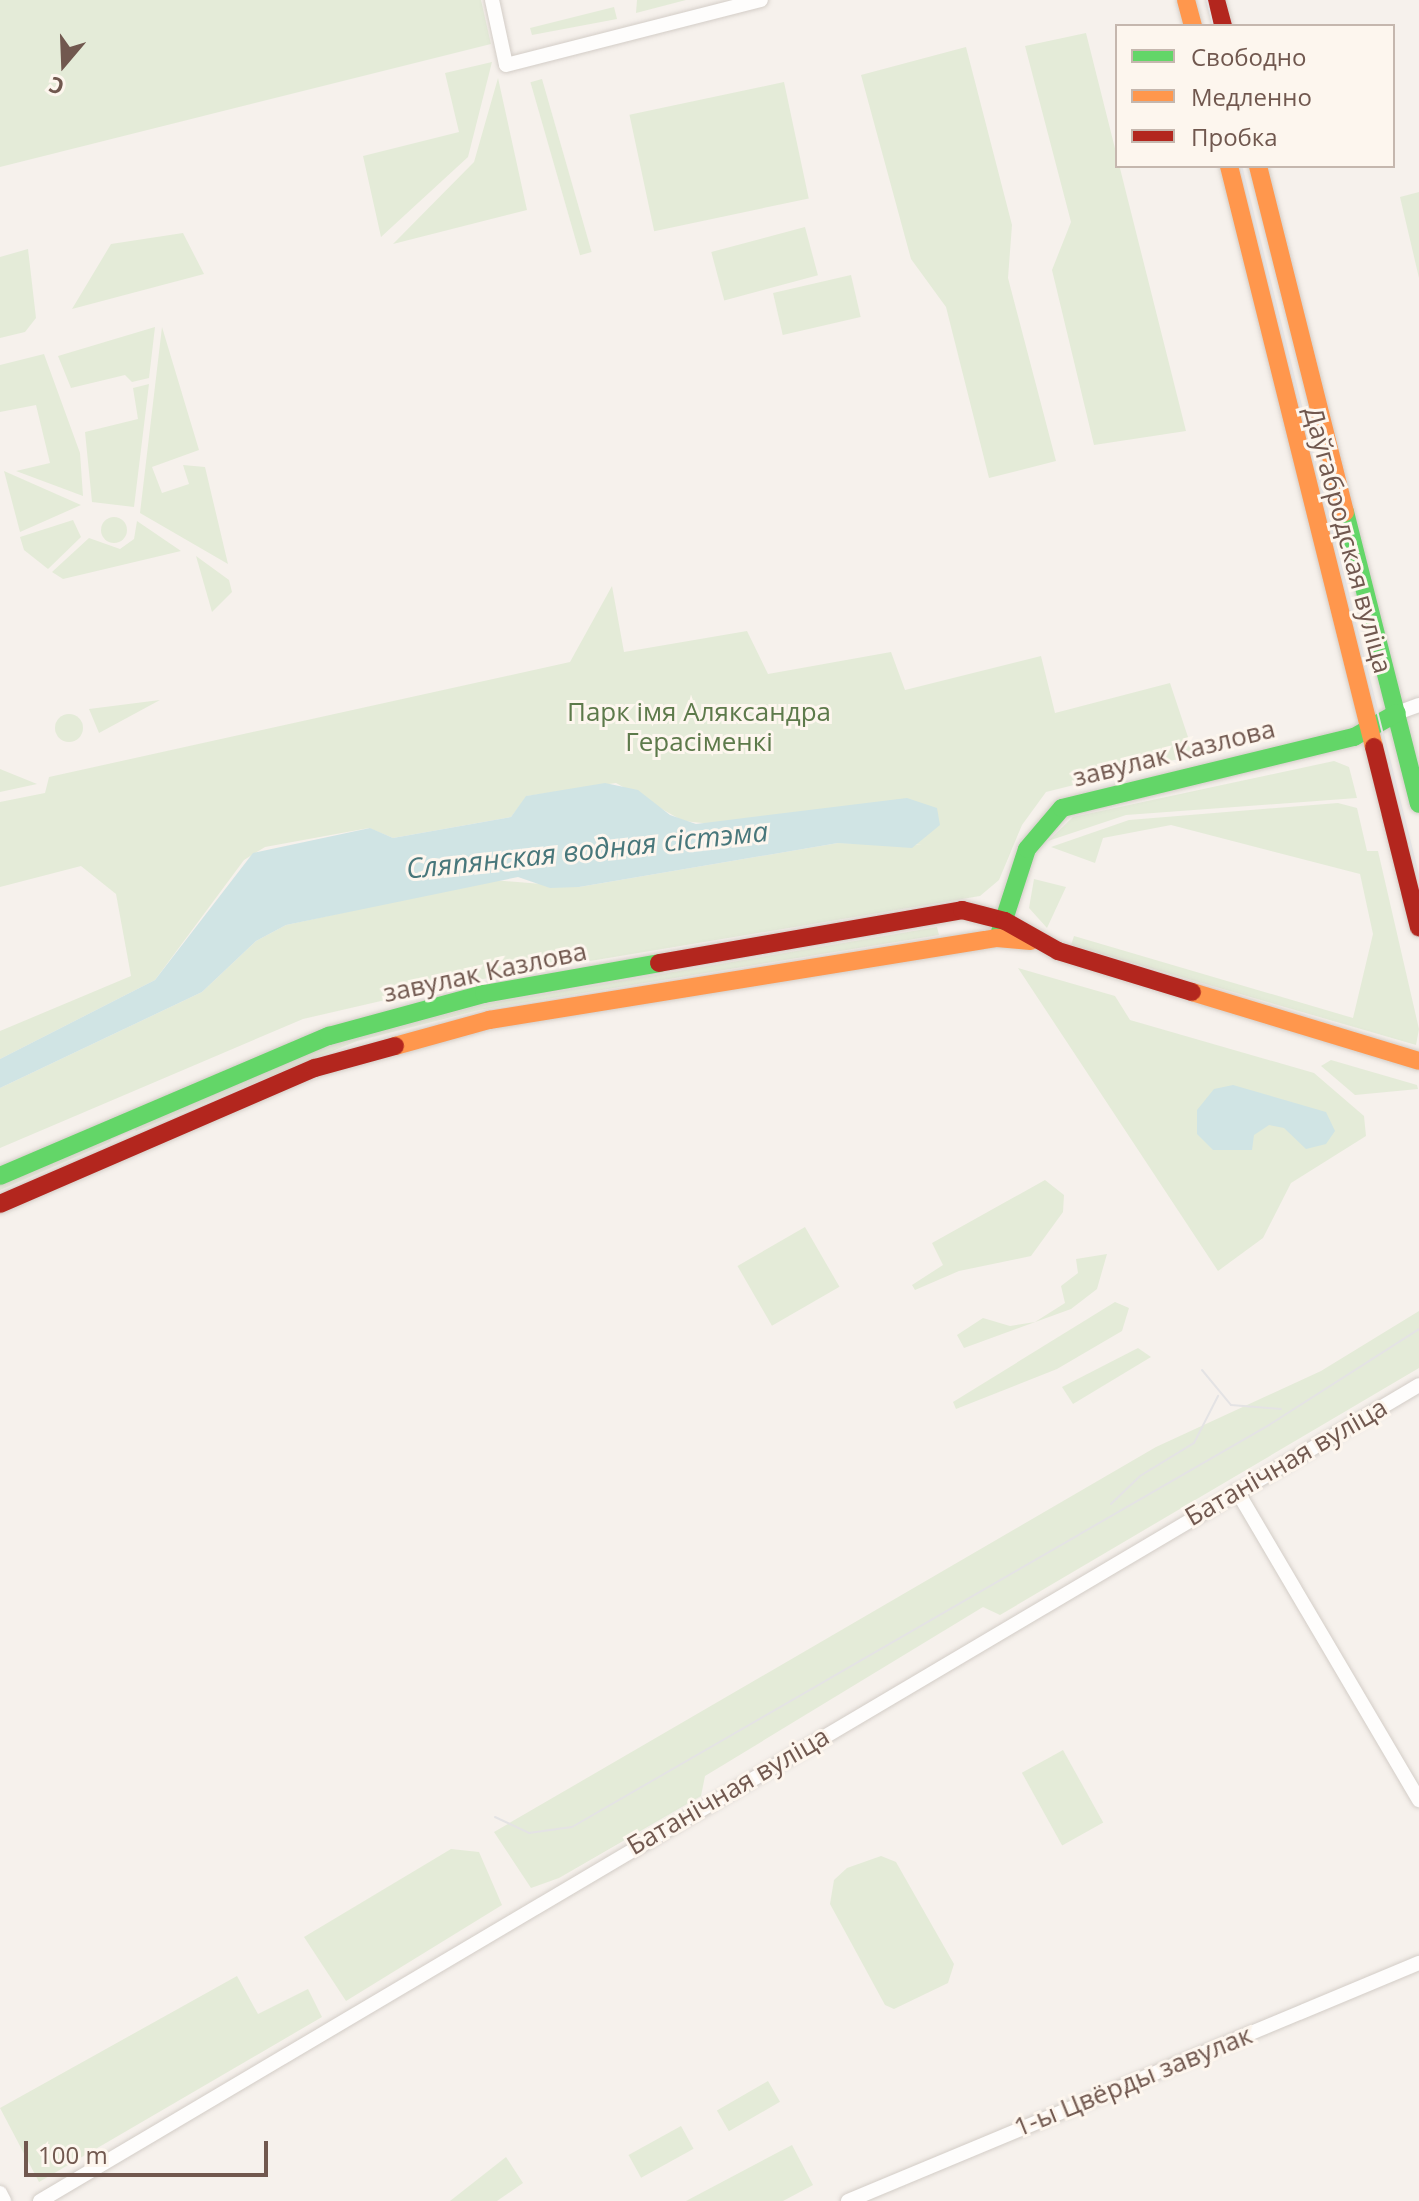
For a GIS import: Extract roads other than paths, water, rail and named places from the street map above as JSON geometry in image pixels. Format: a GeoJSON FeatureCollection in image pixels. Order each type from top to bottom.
{"type":"FeatureCollection","features":[{"type":"Feature","properties":{"kind":"main road"},"geometry":{"type":"LineString","coordinates":[[1186,0],[1192,24]]}},
{"type":"Feature","properties":{"kind":"main road"},"geometry":{"type":"LineString","coordinates":[[1216,0],[1222,24]]}},
{"type":"Feature","properties":{"kind":"main road","name":"Даўгабродская вуліца"},"geometry":{"type":"LineString","coordinates":[[1230,168],[1419,927]]}},
{"type":"Feature","properties":{"kind":"main road","name":"Даўгабродская вуліца"},"geometry":{"type":"LineString","coordinates":[[1259,168],[1419,804]]}},
{"type":"Feature","properties":{"kind":"main road","name":"завулак Казлова"},"geometry":{"type":"LineString","coordinates":[[1001,930],[1027,849],[1062,808],[1094,795],[1370,728],[1397,713]]}},
{"type":"Feature","properties":{"kind":"main road","name":"завулак Казлова"},"geometry":{"type":"LineString","coordinates":[[0,1176],[329,1036],[484,994],[962,910],[1001,930],[1036,942],[1419,1061]]}},
{"type":"Feature","properties":{"kind":"main road","name":"завулак Казлова"},"geometry":{"type":"LineString","coordinates":[[0,1204],[315,1068],[489,1020],[1001,930]]}},
{"type":"Feature","properties":{"kind":"main road"},"geometry":{"type":"LineString","coordinates":[[115,1126],[126,1149]]}},
{"type":"Feature","properties":{"kind":"street"},"geometry":{"type":"LineString","coordinates":[[492,0],[506,65],[761,0]]}},
{"type":"Feature","properties":{"kind":"street","name":"завулак Казлова"},"geometry":{"type":"LineString","coordinates":[[1397,713],[1419,705]]}},
{"type":"Feature","properties":{"kind":"street","name":"Батанічная вуліца"},"geometry":{"type":"LineString","coordinates":[[40,2201],[1419,1385]]}},
{"type":"Feature","properties":{"kind":"street"},"geometry":{"type":"LineString","coordinates":[[1237,1491],[1419,1800]]}},
{"type":"Feature","properties":{"kind":"street","name":"1-ы Цвёрды завулак"},"geometry":{"type":"LineString","coordinates":[[848,2201],[1419,1963]]}},
{"type":"Feature","properties":{"kind":"street"},"geometry":{"type":"LineString","coordinates":[[0,2193],[4,2201]]}},
{"type":"Feature","properties":{"kind":"water","name":"Сляпянская водная сістэма"},"geometry":{"type":"Polygon","coordinates":[[[605,783],[638,790],[670,815],[696,824],[907,798],[937,808],[940,825],[912,848],[838,843],[579,887],[550,888],[518,877],[286,925],[256,941],[202,992],[0,1088],[0,1059],[155,980],[253,853],[370,828],[393,838],[511,817],[526,796],[605,783]]]}},
{"type":"Feature","properties":{"kind":"water"},"geometry":{"type":"Polygon","coordinates":[[[1233,1085],[1326,1112],[1335,1131],[1326,1144],[1306,1149],[1284,1128],[1269,1125],[1254,1135],[1252,1150],[1213,1150],[1197,1134],[1197,1110],[1214,1089],[1233,1085]]]}},
{"type":"Feature","properties":{"kind":"tram line"},"geometry":{"type":"LineString","coordinates":[[1207,0],[1213,24]]}},
{"type":"Feature","properties":{"kind":"tram line"},"geometry":{"type":"LineString","coordinates":[[1241,168],[1419,879]]}},
{"type":"Feature","properties":{"kind":"tram line"},"geometry":{"type":"LineString","coordinates":[[495,1817],[529,1833],[572,1827],[1269,1425],[1419,1329]]}},
{"type":"Feature","properties":{"kind":"tram line"},"geometry":{"type":"LineString","coordinates":[[1202,1370],[1231,1405],[1281,1409]]}},
{"type":"Feature","properties":{"kind":"tram line"},"geometry":{"type":"LineString","coordinates":[[1111,1504],[1140,1476],[1194,1443],[1218,1396]]}},
{"type":"Feature","properties":{"kind":"park label","name":"Парк імя Аляксандра Герасіменкі"},"geometry":{"type":"Point","coordinates":[699,727]}}]}
